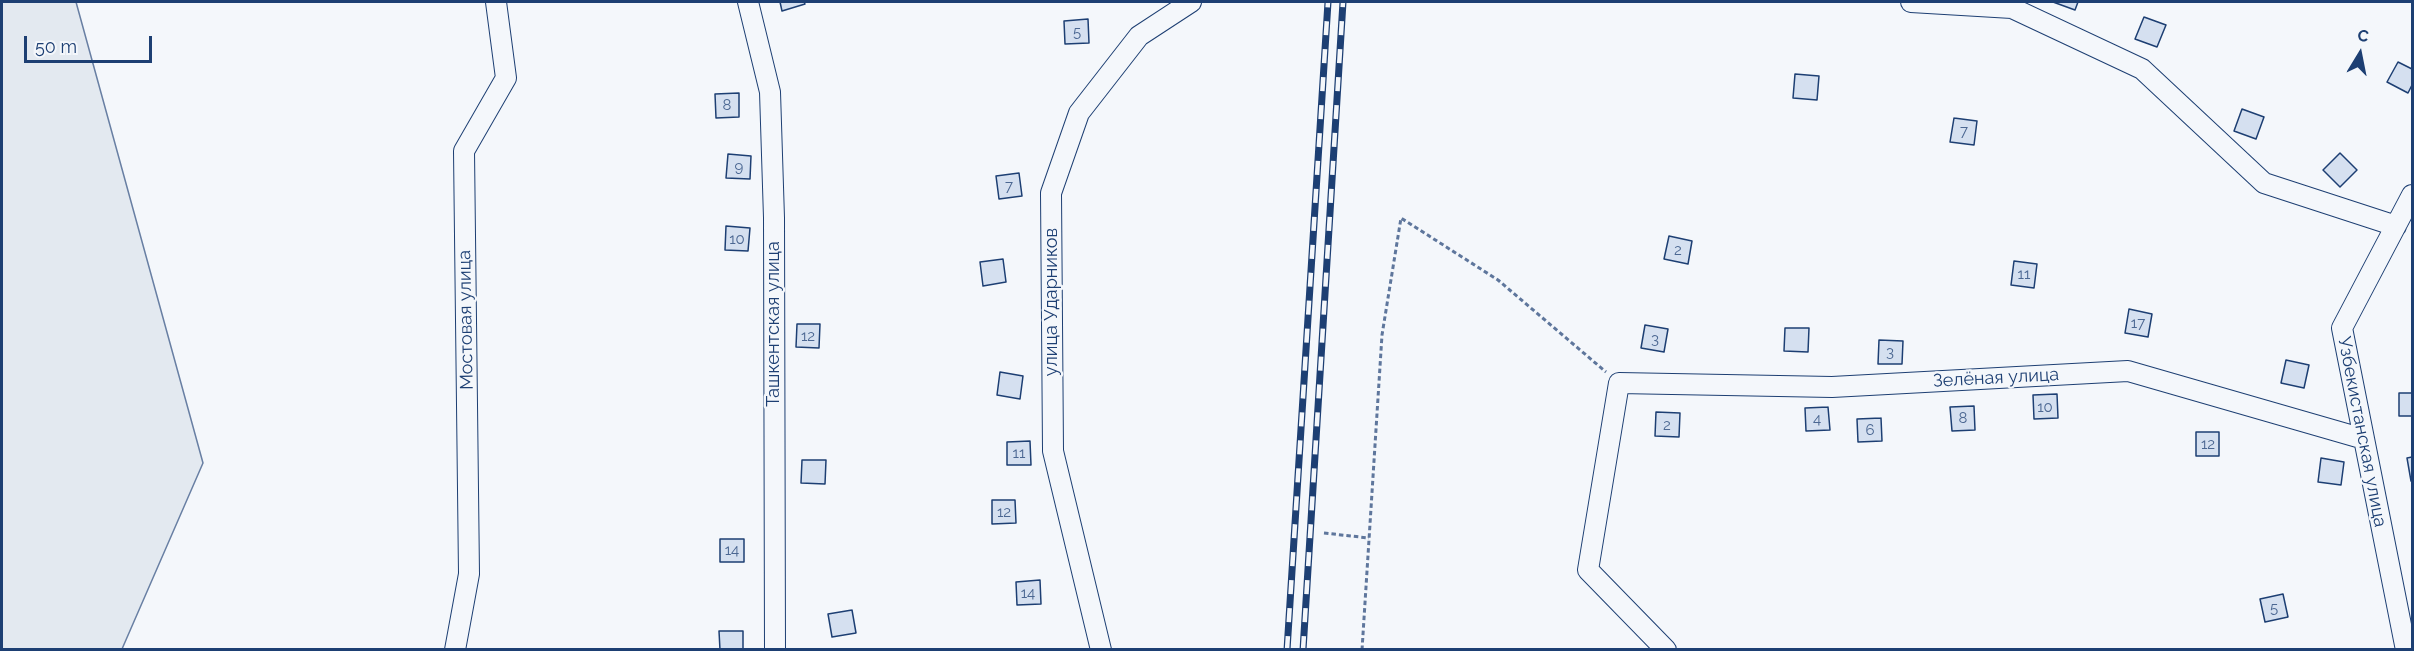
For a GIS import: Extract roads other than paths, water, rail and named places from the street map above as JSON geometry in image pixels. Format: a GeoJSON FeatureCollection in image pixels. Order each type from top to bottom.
{"type":"FeatureCollection","features":[{"type":"Feature","properties":{"kind":"street","name":"Мостовая улица"},"geometry":{"type":"LineString","coordinates":[[455,650],[469,574],[464,151],[506,78],[496,2]]}},
{"type":"Feature","properties":{"kind":"street","name":"Ташкентская улица"},"geometry":{"type":"LineString","coordinates":[[748,2],[770,92],[774,218],[775,650]]}},
{"type":"Feature","properties":{"kind":"street","name":"улица Ударников"},"geometry":{"type":"LineString","coordinates":[[1101,650],[1053,451],[1051,193],[1079,113],[1139,36],[1191,2]]}},
{"type":"Feature","properties":{"kind":"street"},"geometry":{"type":"LineString","coordinates":[[1911,2],[2012,8],[2142,69],[2264,183],[2396,226]]}},
{"type":"Feature","properties":{"kind":"street","name":"Узбекистанская улица"},"geometry":{"type":"LineString","coordinates":[[2406,650],[2342,328],[2412,195]]}},
{"type":"Feature","properties":{"kind":"street","name":"Зелёная улица"},"geometry":{"type":"LineString","coordinates":[[1666,650],[1588,570],[1619,383],[1832,387],[2128,371],[2364,439]]}},
{"type":"Feature","properties":{"kind":"railway"},"geometry":{"type":"LineString","coordinates":[[1287,650],[1328,2]]}},
{"type":"Feature","properties":{"kind":"railway"},"geometry":{"type":"LineString","coordinates":[[1303,650],[1343,2]]}}]}
